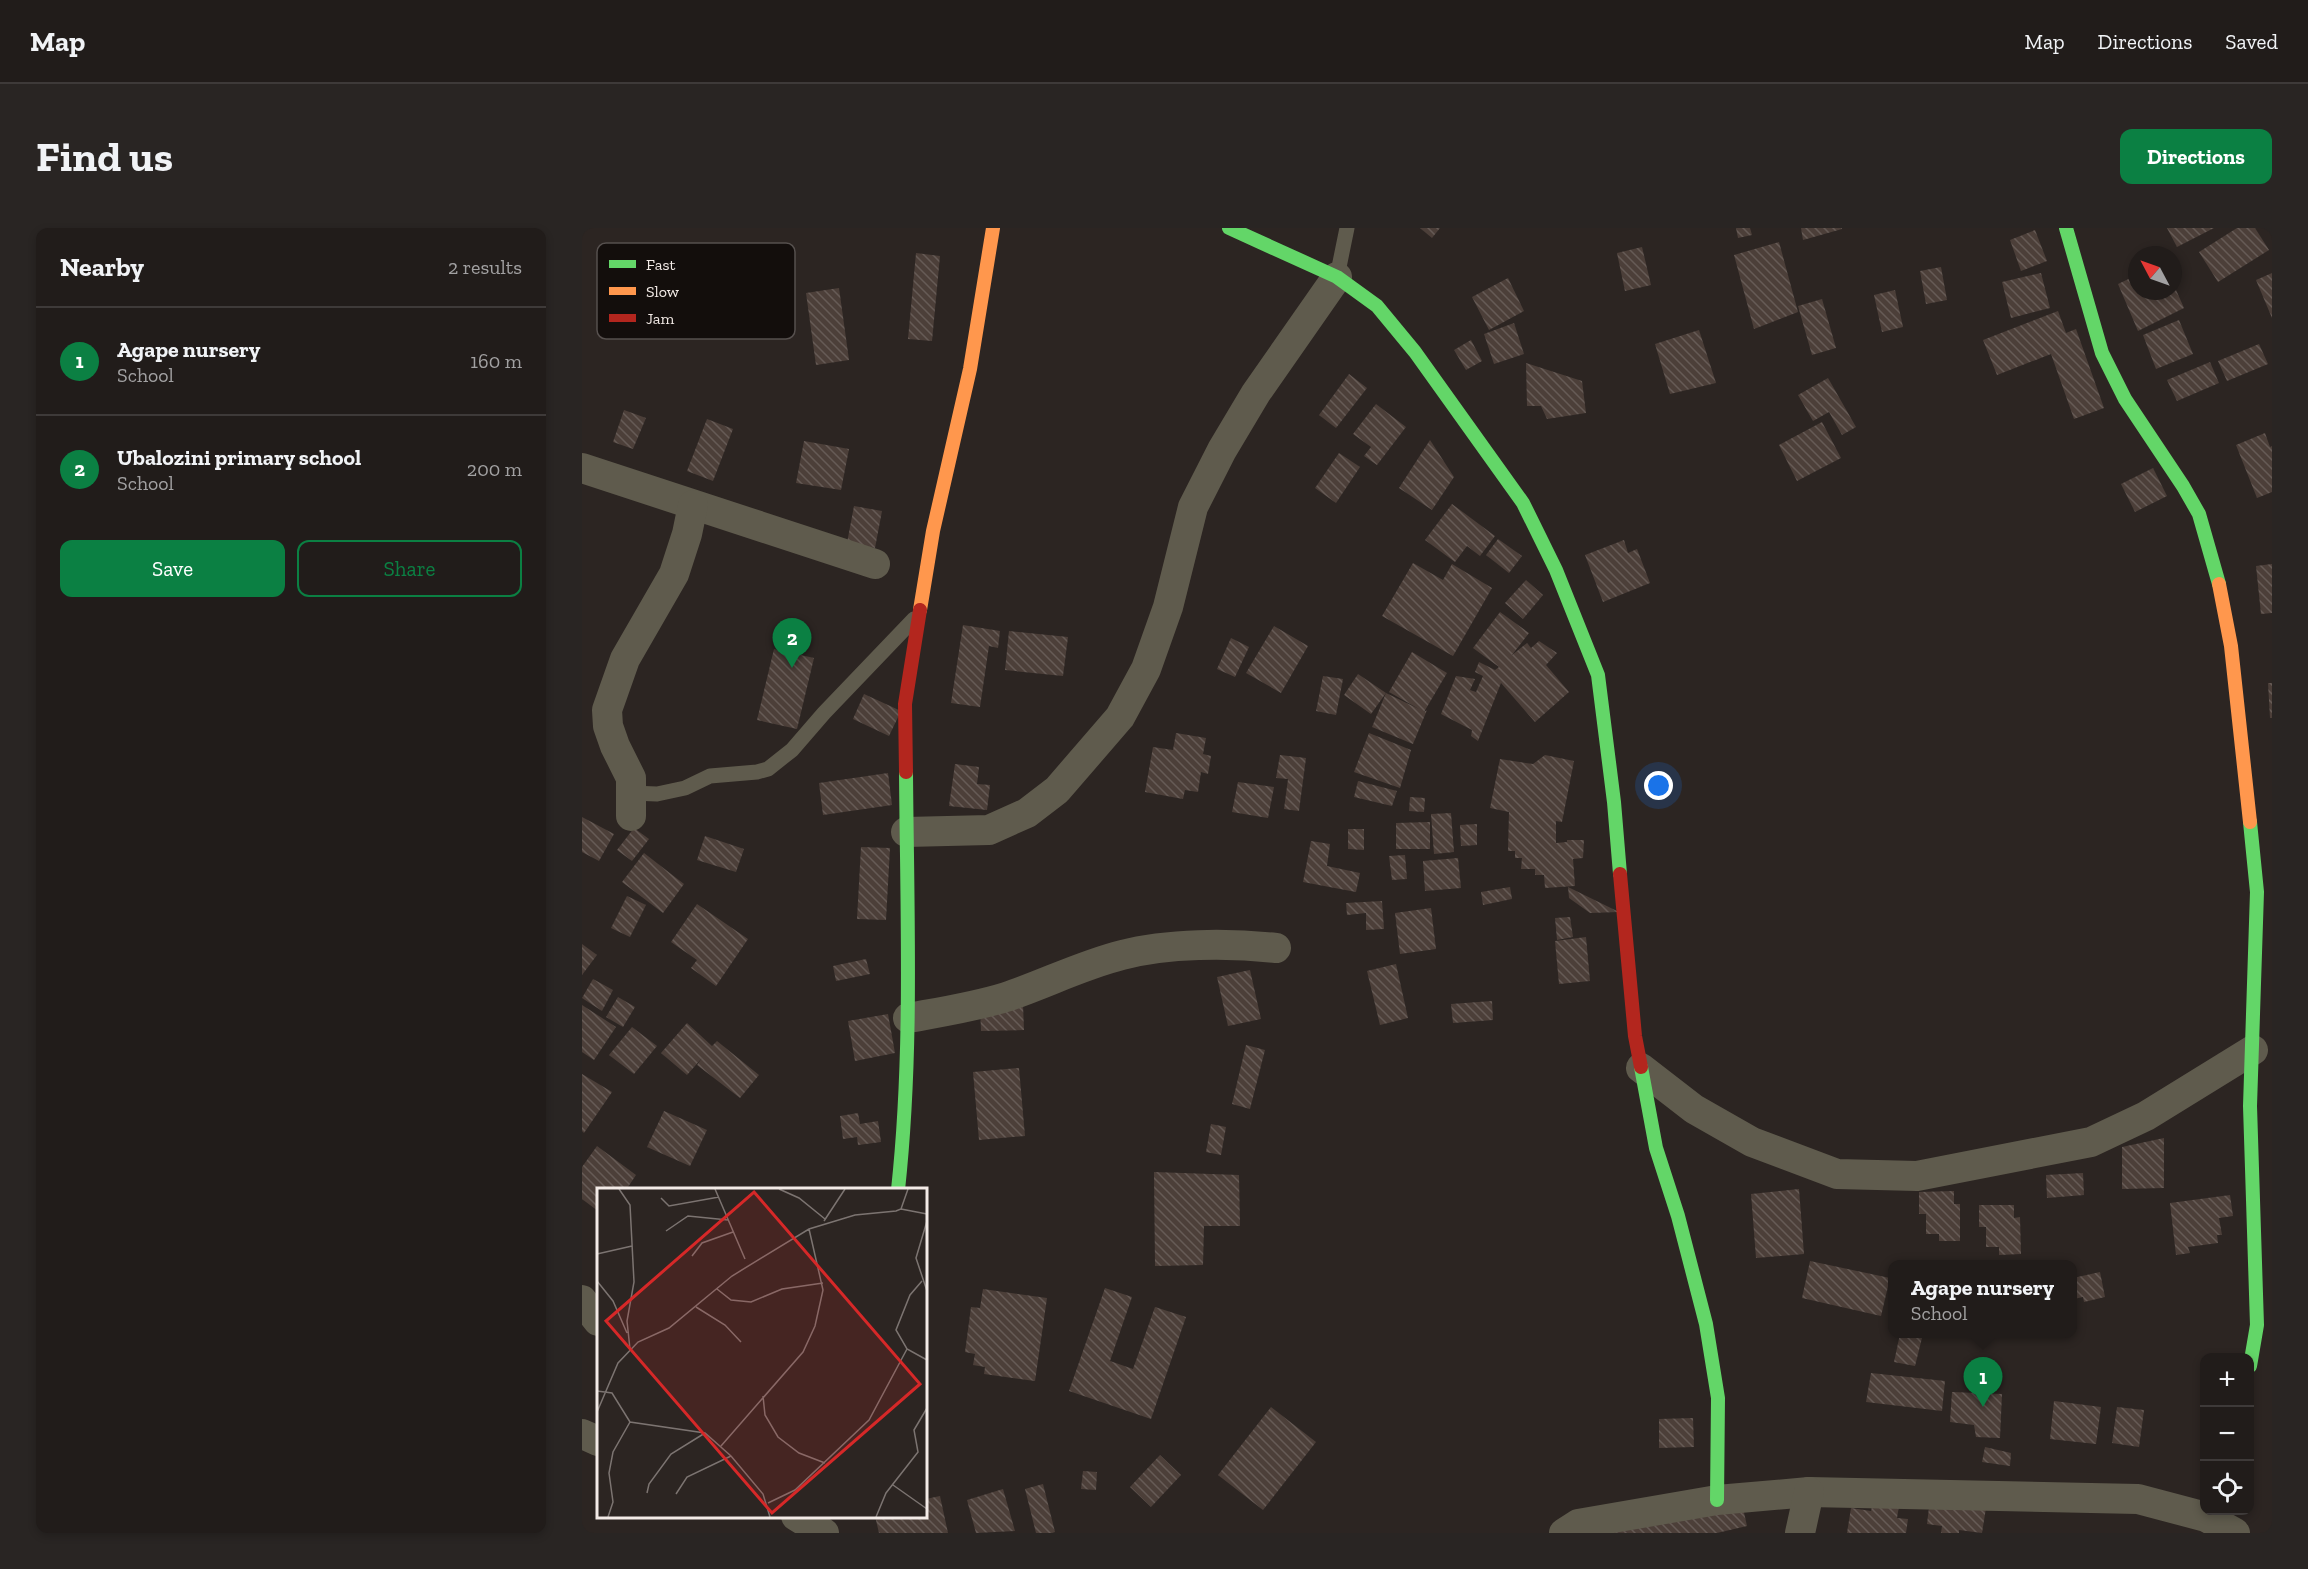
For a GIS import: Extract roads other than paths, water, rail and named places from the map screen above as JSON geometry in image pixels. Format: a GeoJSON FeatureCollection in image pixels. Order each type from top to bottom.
{"type":"FeatureCollection","features":[{"type":"Feature","properties":{"kind":"street"},"geometry":{"type":"LineString","coordinates":[[898,1188],[903,1143],[908,1018],[905,704],[934,527],[970,369],[993,228]]}},
{"type":"Feature","properties":{"kind":"street"},"geometry":{"type":"LineString","coordinates":[[1229,228],[1337,277],[1377,306],[1415,352],[1523,503],[1556,570],[1598,675],[1614,802],[1635,1036],[1656,1148],[1678,1216],[1706,1324],[1718,1398],[1717,1500]]}},
{"type":"Feature","properties":{"kind":"street"},"geometry":{"type":"LineString","coordinates":[[2066,228],[2102,353],[2126,399],[2199,514],[2217,574],[2231,646],[2258,892],[2250,1106],[2257,1325],[2252,1353]]}},
{"type":"Feature","properties":{"kind":"street"},"geometry":{"type":"LineString","coordinates":[[906,832],[989,830],[1027,813],[1057,790],[1120,717],[1146,669],[1168,607],[1193,507],[1222,450],[1256,393],[1337,277]]}},
{"type":"Feature","properties":{"kind":"street"},"geometry":{"type":"LineString","coordinates":[[582,468],[875,564]]}},
{"type":"Feature","properties":{"kind":"street"},"geometry":{"type":"LineString","coordinates":[[582,490],[612,478]]}},
{"type":"Feature","properties":{"kind":"street"},"geometry":{"type":"LineString","coordinates":[[631,804],[631,778],[615,746],[608,726],[607,710],[625,659],[674,574],[687,534],[693,505]]}},
{"type":"Feature","properties":{"kind":"street"},"geometry":{"type":"LineString","coordinates":[[908,1018],[955,1010],[1006,997],[1074,969],[1124,954],[1191,946],[1276,948]]}},
{"type":"Feature","properties":{"kind":"street"},"geometry":{"type":"LineString","coordinates":[[1641,1068],[1694,1109],[1752,1142],[1837,1174],[1917,1176],[2091,1142],[2146,1116],[2253,1050]]}},
{"type":"Feature","properties":{"kind":"street"},"geometry":{"type":"LineString","coordinates":[[582,1300],[597,1320]]}},
{"type":"Feature","properties":{"kind":"street"},"geometry":{"type":"LineString","coordinates":[[582,1434],[597,1441]]}},
{"type":"Feature","properties":{"kind":"street"},"geometry":{"type":"LineString","coordinates":[[1800,1533],[1809,1492]]}},
{"type":"Feature","properties":{"kind":"street"},"geometry":{"type":"LineString","coordinates":[[1573,1530],[1717,1500],[1809,1492],[2138,1499],[2200,1512]]}},
{"type":"Feature","properties":{"kind":"street"},"geometry":{"type":"LineString","coordinates":[[2208,1515],[2235,1533]]}},
{"type":"Feature","properties":{"kind":"street"},"geometry":{"type":"LineString","coordinates":[[799,1518],[824,1533]]}},
{"type":"Feature","properties":{"kind":"lane"},"geometry":{"type":"LineString","coordinates":[[1337,277],[1347,228]]}},
{"type":"Feature","properties":{"kind":"lane"},"geometry":{"type":"LineString","coordinates":[[631,804],[657,794],[685,788],[710,776],[768,769],[792,750],[921,612]]}},
{"type":"Feature","properties":{"kind":"place","name":"Ubalozini primary school"},"geometry":{"type":"Point","coordinates":[792,668]}},
{"type":"Feature","properties":{"kind":"place","name":"Agape nursery"},"geometry":{"type":"Point","coordinates":[1983,1407]}}]}
